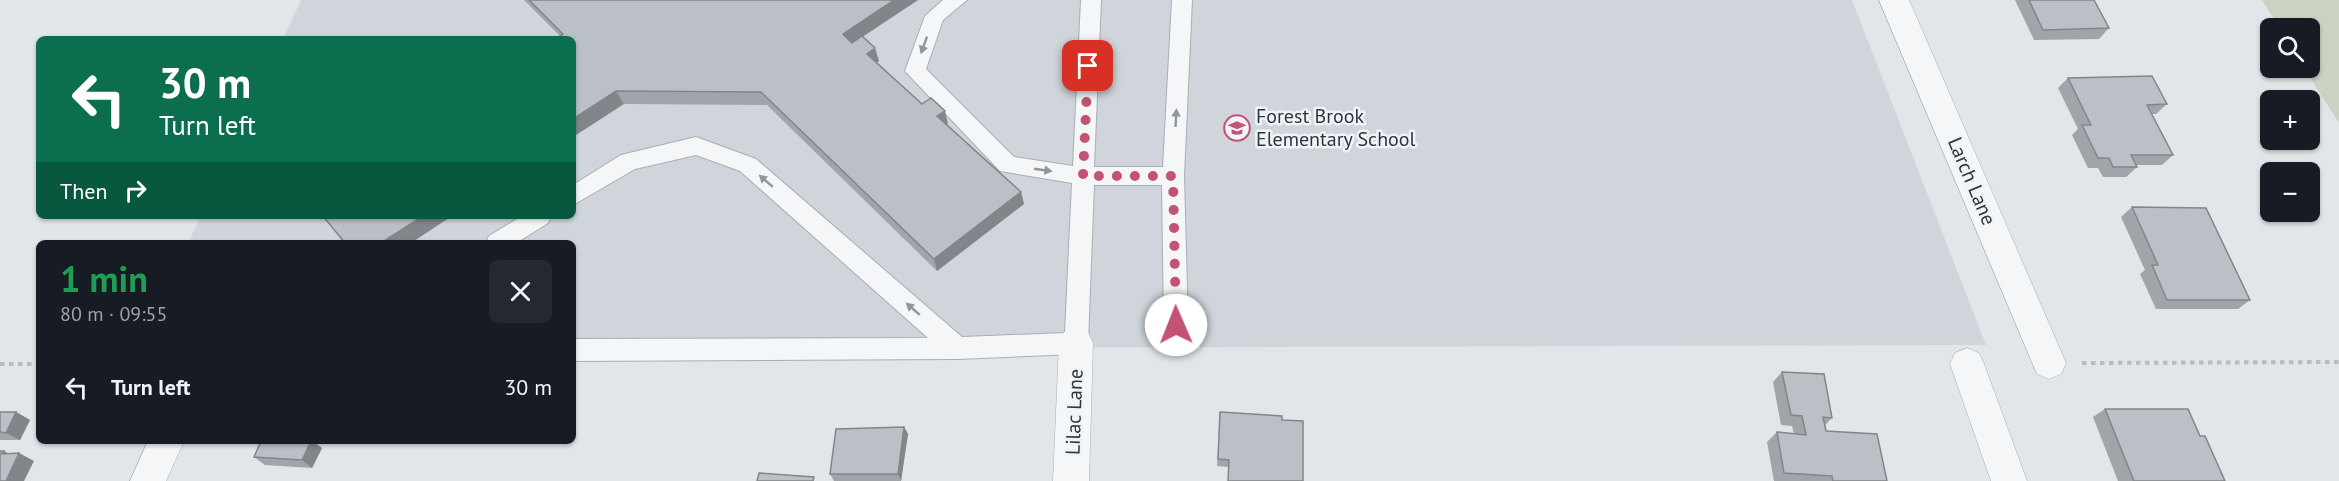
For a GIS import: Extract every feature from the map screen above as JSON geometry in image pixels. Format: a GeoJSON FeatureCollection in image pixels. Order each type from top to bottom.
{"type":"FeatureCollection","features":[{"type":"Feature","properties":{"kind":"street","name":"Larch Lane"},"geometry":{"type":"LineString","coordinates":[[1894,0],[2049,363]]}},
{"type":"Feature","properties":{"kind":"street","name":"Lilac Lane"},"geometry":{"type":"LineString","coordinates":[[1071,481],[1076,343]]}},
{"type":"Feature","properties":{"kind":"street"},"geometry":{"type":"LineString","coordinates":[[1967,364],[2009,481]]}},
{"type":"Feature","properties":{"kind":"street"},"geometry":{"type":"LineString","coordinates":[[148,481],[165,444]]}},
{"type":"Feature","properties":{"kind":"lane"},"geometry":{"type":"LineString","coordinates":[[957,0],[935,16],[915,71],[1008,165],[1083,176],[1173,176]]}},
{"type":"Feature","properties":{"kind":"lane"},"geometry":{"type":"LineString","coordinates":[[576,350],[957,348],[1076,343],[1091,0]]}},
{"type":"Feature","properties":{"kind":"lane"},"geometry":{"type":"LineString","coordinates":[[1176,325],[1173,176],[1182,0]]}},
{"type":"Feature","properties":{"kind":"lane"},"geometry":{"type":"LineString","coordinates":[[576,194],[629,161],[696,146],[748,165],[957,348]]}},
{"type":"Feature","properties":{"kind":"lane"},"geometry":{"type":"LineString","coordinates":[[502,240],[535,219]]}},
{"type":"Feature","properties":{"kind":"path"},"geometry":{"type":"LineString","coordinates":[[2049,363],[2339,362]]}},
{"type":"Feature","properties":{"kind":"path"},"geometry":{"type":"LineString","coordinates":[[0,364],[36,364]]}},
{"type":"Feature","properties":{"kind":"shaded area","name":"Forest Brook Elementary School"},"geometry":{"type":"Polygon","coordinates":[[[301,0],[1852,0],[1986,345],[576,349],[576,240],[189,240],[200,219],[576,219],[576,36],[284,36],[301,0]]]}},
{"type":"Feature","properties":{"kind":"shaded area"},"geometry":{"type":"Polygon","coordinates":[[[2262,0],[2339,0],[2339,123],[2310,78],[2320,78],[2320,18],[2274,18],[2262,0]]]}},
{"type":"Feature","properties":{"kind":"building"},"geometry":{"type":"Polygon","coordinates":[[[529,0],[894,0],[843,34],[852,43],[862,36],[875,48],[867,54],[922,104],[931,98],[945,111],[937,116],[1021,192],[934,259],[761,92],[616,91],[576,117],[576,36],[560,36],[563,34],[529,0]]]}},
{"type":"Feature","properties":{"kind":"building"},"geometry":{"type":"Polygon","coordinates":[[[2029,0],[2094,0],[2109,28],[2043,30],[2029,0]]]}},
{"type":"Feature","properties":{"kind":"building"},"geometry":{"type":"Polygon","coordinates":[[[2152,76],[2167,104],[2147,105],[2173,155],[2131,155],[2137,167],[2113,167],[2109,158],[2098,158],[2082,125],[2091,125],[2068,78],[2152,76]]]}},
{"type":"Feature","properties":{"kind":"building"},"geometry":{"type":"Polygon","coordinates":[[[2132,207],[2206,208],[2250,300],[2167,300],[2152,265],[2158,265],[2132,207]]]}},
{"type":"Feature","properties":{"kind":"building"},"geometry":{"type":"Polygon","coordinates":[[[325,219],[418,219],[386,240],[343,240],[325,219]]]}},
{"type":"Feature","properties":{"kind":"building"},"geometry":{"type":"Polygon","coordinates":[[[1782,372],[1824,374],[1832,418],[1823,417],[1826,431],[1877,434],[1887,481],[1833,481],[1832,476],[1784,473],[1777,432],[1806,435],[1802,416],[1791,415],[1782,372]]]}},
{"type":"Feature","properties":{"kind":"building"},"geometry":{"type":"Polygon","coordinates":[[[2105,409],[2188,409],[2200,436],[2205,436],[2225,481],[2134,481],[2105,409]]]}},
{"type":"Feature","properties":{"kind":"building"},"geometry":{"type":"Polygon","coordinates":[[[0,412],[16,412],[6,433],[0,432],[0,412]]]}},
{"type":"Feature","properties":{"kind":"building"},"geometry":{"type":"Polygon","coordinates":[[[1220,412],[1282,416],[1282,420],[1303,421],[1303,481],[1228,481],[1229,460],[1218,459],[1220,412]]]}},
{"type":"Feature","properties":{"kind":"building"},"geometry":{"type":"Polygon","coordinates":[[[904,427],[898,474],[830,474],[836,429],[904,427]]]}},
{"type":"Feature","properties":{"kind":"building"},"geometry":{"type":"Polygon","coordinates":[[[260,444],[310,444],[302,460],[254,457],[260,444]]]}},
{"type":"Feature","properties":{"kind":"building"},"geometry":{"type":"Polygon","coordinates":[[[0,451],[4,451],[2,454],[19,453],[6,481],[0,481],[0,451]]]}},
{"type":"Feature","properties":{"kind":"building"},"geometry":{"type":"Polygon","coordinates":[[[759,473],[814,477],[813,481],[757,481],[759,473]]]}},
{"type":"Feature","properties":{"kind":"place","name":"Forest Brook Elementary School"},"geometry":{"type":"Point","coordinates":[1237,128]}},
{"type":"Feature","properties":{"kind":"route"},"geometry":{"type":"LineString","coordinates":[[1088,66],[1083,176],[1173,176],[1176,325]]}}]}
